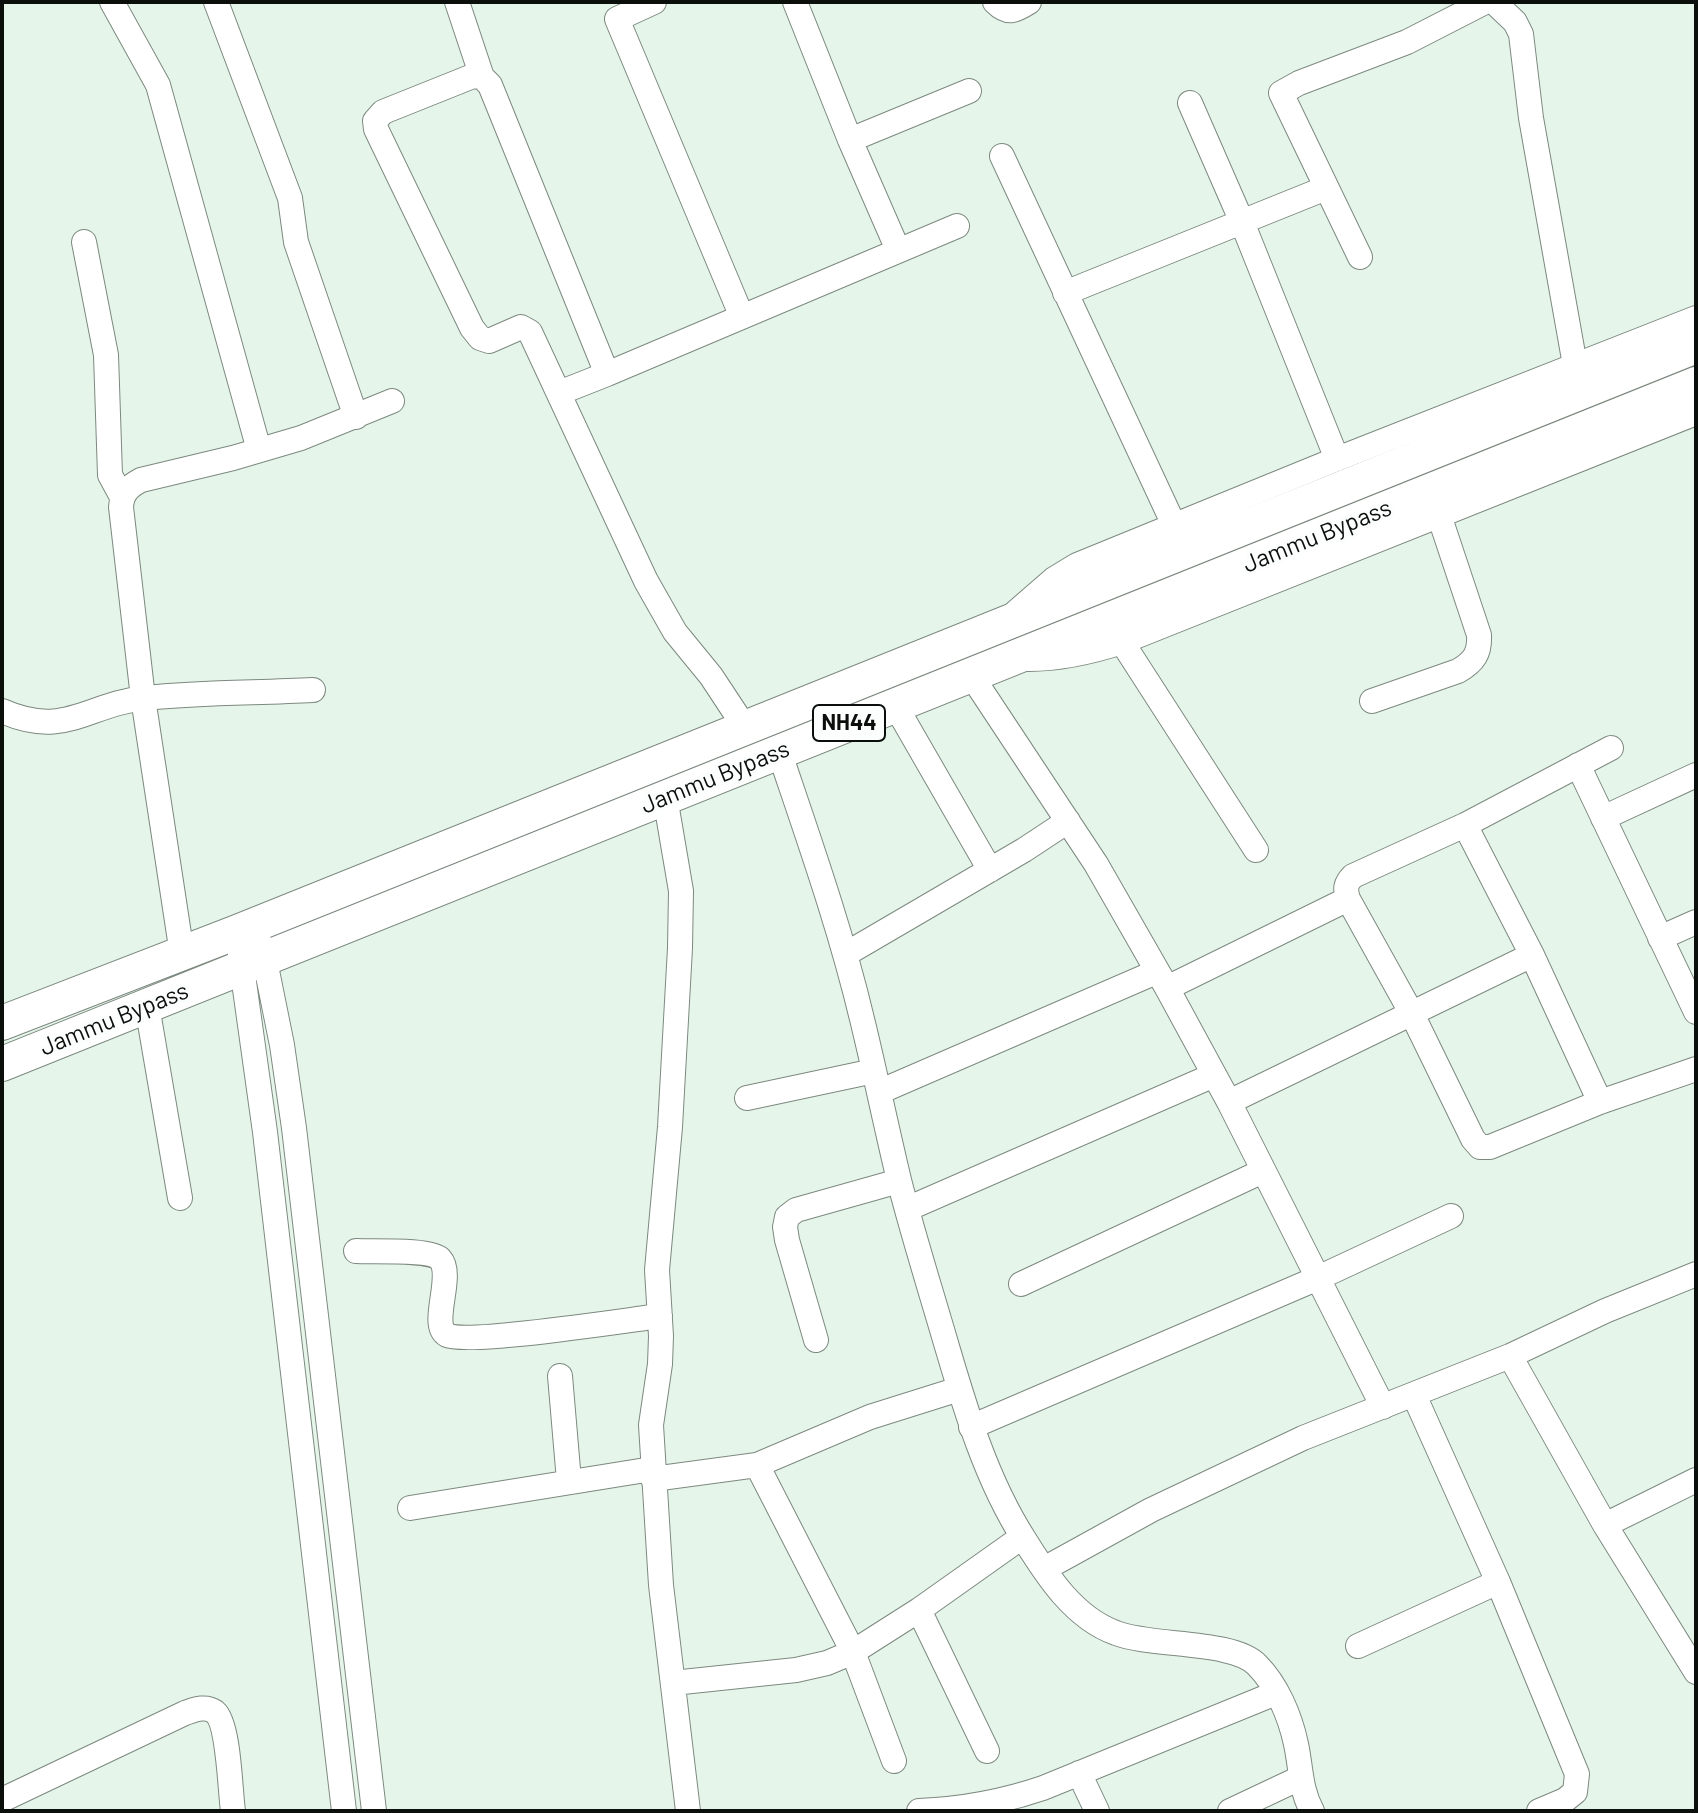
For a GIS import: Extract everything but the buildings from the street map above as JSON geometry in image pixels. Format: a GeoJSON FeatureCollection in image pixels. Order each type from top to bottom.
{"type":"FeatureCollection","features":[{"type":"Feature","properties":{"kind":"highway","name":"Jammu Bypass"},"geometry":{"type":"LineString","coordinates":[[2,1023],[248,928],[744,726],[1696,346]]}},
{"type":"Feature","properties":{"kind":"highway","name":"Jammu Bypass"},"geometry":{"type":"LineString","coordinates":[[2,1064],[1696,384]]}},
{"type":"Feature","properties":{"kind":"street"},"geometry":{"type":"LineString","coordinates":[[112,2],[158,85],[259,450]]}},
{"type":"Feature","properties":{"kind":"street"},"geometry":{"type":"LineString","coordinates":[[216,2],[290,198],[296,242],[356,417]]}},
{"type":"Feature","properties":{"kind":"street"},"geometry":{"type":"LineString","coordinates":[[457,2],[482,77],[490,85],[607,374]]}},
{"type":"Feature","properties":{"kind":"street"},"geometry":{"type":"LineString","coordinates":[[654,2],[613,11],[742,317]]}},
{"type":"Feature","properties":{"kind":"street"},"geometry":{"type":"LineString","coordinates":[[795,2],[898,250]]}},
{"type":"Feature","properties":{"kind":"street"},"geometry":{"type":"LineString","coordinates":[[995,2],[1003,10],[1009,11],[1029,2]]}},
{"type":"Feature","properties":{"kind":"street"},"geometry":{"type":"LineString","coordinates":[[1360,257],[1281,93],[1299,83],[1407,42],[1485,2]]}},
{"type":"Feature","properties":{"kind":"street"},"geometry":{"type":"LineString","coordinates":[[1494,2],[1515,22],[1521,34],[1531,118],[1575,365]]}},
{"type":"Feature","properties":{"kind":"street"},"geometry":{"type":"LineString","coordinates":[[482,77],[473,76],[383,112],[375,121],[376,129],[476,334],[489,341],[515,329],[528,329],[659,607],[744,726]]}},
{"type":"Feature","properties":{"kind":"street"},"geometry":{"type":"LineString","coordinates":[[850,140],[969,91]]}},
{"type":"Feature","properties":{"kind":"street"},"geometry":{"type":"LineString","coordinates":[[1190,103],[1242,222],[1337,459]]}},
{"type":"Feature","properties":{"kind":"street"},"geometry":{"type":"LineString","coordinates":[[1002,156],[1174,525]]}},
{"type":"Feature","properties":{"kind":"street"},"geometry":{"type":"LineString","coordinates":[[1065,293],[1326,188]]}},
{"type":"Feature","properties":{"kind":"street"},"geometry":{"type":"LineString","coordinates":[[559,393],[957,226]]}},
{"type":"Feature","properties":{"kind":"street"},"geometry":{"type":"LineString","coordinates":[[84,242],[106,355],[110,475],[122,497]]}},
{"type":"Feature","properties":{"kind":"street"},"geometry":{"type":"LineString","coordinates":[[1005,622],[1054,579],[1077,565],[1696,318]]}},
{"type":"Feature","properties":{"kind":"street"},"geometry":{"type":"LineString","coordinates":[[182,954],[143,698],[122,497],[130,486],[141,480],[259,450],[356,417],[392,401]]}},
{"type":"Feature","properties":{"kind":"street"},"geometry":{"type":"LineString","coordinates":[[1010,659],[1051,659],[1122,642],[1696,413]]}},
{"type":"Feature","properties":{"kind":"street"},"geometry":{"type":"LineString","coordinates":[[1372,701],[1458,671],[1470,664],[1480,647],[1479,635],[1439,515]]}},
{"type":"Feature","properties":{"kind":"street"},"geometry":{"type":"LineString","coordinates":[[1122,642],[1256,850]]}},
{"type":"Feature","properties":{"kind":"street"},"geometry":{"type":"LineString","coordinates":[[971,675],[1096,864],[1229,1102],[1383,1407]]}},
{"type":"Feature","properties":{"kind":"street"},"geometry":{"type":"LineString","coordinates":[[2,711],[42,724],[143,698],[313,690]]}},
{"type":"Feature","properties":{"kind":"street"},"geometry":{"type":"LineString","coordinates":[[895,705],[990,870]]}},
{"type":"Feature","properties":{"kind":"street"},"geometry":{"type":"LineString","coordinates":[[1611,748],[1465,825],[1353,876],[1345,889],[1412,1014],[1473,1139],[1480,1147],[1490,1147],[1600,1102],[1696,1069]]}},
{"type":"Feature","properties":{"kind":"street"},"geometry":{"type":"LineString","coordinates":[[779,751],[846,954],[899,1181],[959,1389],[990,1478],[1022,1537],[1044,1569],[1064,1596],[1087,1617],[1115,1633],[1150,1642],[1237,1653],[1253,1661],[1266,1674],[1288,1716],[1297,1746],[1300,1778],[1312,1811]]}},
{"type":"Feature","properties":{"kind":"street"},"geometry":{"type":"LineString","coordinates":[[1578,765],[1696,1012]]}},
{"type":"Feature","properties":{"kind":"street"},"geometry":{"type":"LineString","coordinates":[[1603,818],[1696,775]]}},
{"type":"Feature","properties":{"kind":"street"},"geometry":{"type":"LineString","coordinates":[[665,797],[681,891],[676,1030],[657,1270],[660,1364],[651,1425],[652,1474],[661,1585],[688,1811]]}},
{"type":"Feature","properties":{"kind":"street"},"geometry":{"type":"LineString","coordinates":[[846,954],[1068,821]]}},
{"type":"Feature","properties":{"kind":"street"},"geometry":{"type":"LineString","coordinates":[[1465,825],[1532,955],[1600,1102]]}},
{"type":"Feature","properties":{"kind":"street"},"geometry":{"type":"LineString","coordinates":[[747,1098],[877,1081],[1161,980],[1348,899]]}},
{"type":"Feature","properties":{"kind":"street"},"geometry":{"type":"LineString","coordinates":[[1660,938],[1696,922]]}},
{"type":"Feature","properties":{"kind":"street"},"geometry":{"type":"LineString","coordinates":[[248,928],[254,962],[265,1132],[344,1811]]}},
{"type":"Feature","properties":{"kind":"street"},"geometry":{"type":"LineString","coordinates":[[1229,1102],[1532,955]]}},
{"type":"Feature","properties":{"kind":"street"},"geometry":{"type":"LineString","coordinates":[[254,962],[282,1045],[294,1128],[374,1811]]}},
{"type":"Feature","properties":{"kind":"street"},"geometry":{"type":"LineString","coordinates":[[147,1006],[180,1198]]}},
{"type":"Feature","properties":{"kind":"street"},"geometry":{"type":"LineString","coordinates":[[907,1209],[1214,1075]]}},
{"type":"Feature","properties":{"kind":"street"},"geometry":{"type":"LineString","coordinates":[[1021,1284],[1263,1171]]}},
{"type":"Feature","properties":{"kind":"street"},"geometry":{"type":"LineString","coordinates":[[816,1340],[787,1240],[787,1217],[796,1210],[899,1181]]}},
{"type":"Feature","properties":{"kind":"street"},"geometry":{"type":"LineString","coordinates":[[971,1427],[1318,1278],[1451,1216]]}},
{"type":"Feature","properties":{"kind":"street"},"geometry":{"type":"LineString","coordinates":[[356,1251],[420,1253],[434,1255],[441,1260],[445,1272],[440,1320],[447,1334],[462,1337],[502,1335],[660,1316]]}},
{"type":"Feature","properties":{"kind":"street"},"geometry":{"type":"LineString","coordinates":[[1044,1569],[1151,1510],[1303,1438],[1510,1356],[1605,1311],[1696,1274]]}},
{"type":"Feature","properties":{"kind":"street"},"geometry":{"type":"LineString","coordinates":[[1510,1356],[1605,1525],[1685,1632],[1696,1672]]}},
{"type":"Feature","properties":{"kind":"street"},"geometry":{"type":"LineString","coordinates":[[560,1376],[569,1481]]}},
{"type":"Feature","properties":{"kind":"street"},"geometry":{"type":"LineString","coordinates":[[410,1508],[569,1481],[757,1465],[870,1417],[959,1389]]}},
{"type":"Feature","properties":{"kind":"street"},"geometry":{"type":"LineString","coordinates":[[1414,1395],[1498,1582],[1577,1774],[1575,1792],[1565,1800],[1539,1811]]}},
{"type":"Feature","properties":{"kind":"street"},"geometry":{"type":"LineString","coordinates":[[757,1465],[853,1652],[894,1761]]}},
{"type":"Feature","properties":{"kind":"street"},"geometry":{"type":"LineString","coordinates":[[1605,1525],[1696,1480]]}},
{"type":"Feature","properties":{"kind":"street"},"geometry":{"type":"LineString","coordinates":[[673,1683],[796,1670],[827,1663],[853,1652],[919,1610],[1022,1537]]}},
{"type":"Feature","properties":{"kind":"street"},"geometry":{"type":"LineString","coordinates":[[1358,1646],[1498,1582]]}},
{"type":"Feature","properties":{"kind":"street"},"geometry":{"type":"LineString","coordinates":[[919,1610],[987,1751]]}},
{"type":"Feature","properties":{"kind":"street"},"geometry":{"type":"LineString","coordinates":[[919,1811],[1008,1800],[1276,1693]]}},
{"type":"Feature","properties":{"kind":"street"},"geometry":{"type":"LineString","coordinates":[[2,1800],[185,1713],[208,1709],[217,1714],[223,1727],[233,1811]]}},
{"type":"Feature","properties":{"kind":"street"},"geometry":{"type":"LineString","coordinates":[[1079,1773],[1097,1811]]}},
{"type":"Feature","properties":{"kind":"street"},"geometry":{"type":"LineString","coordinates":[[1230,1811],[1300,1778]]}}]}
